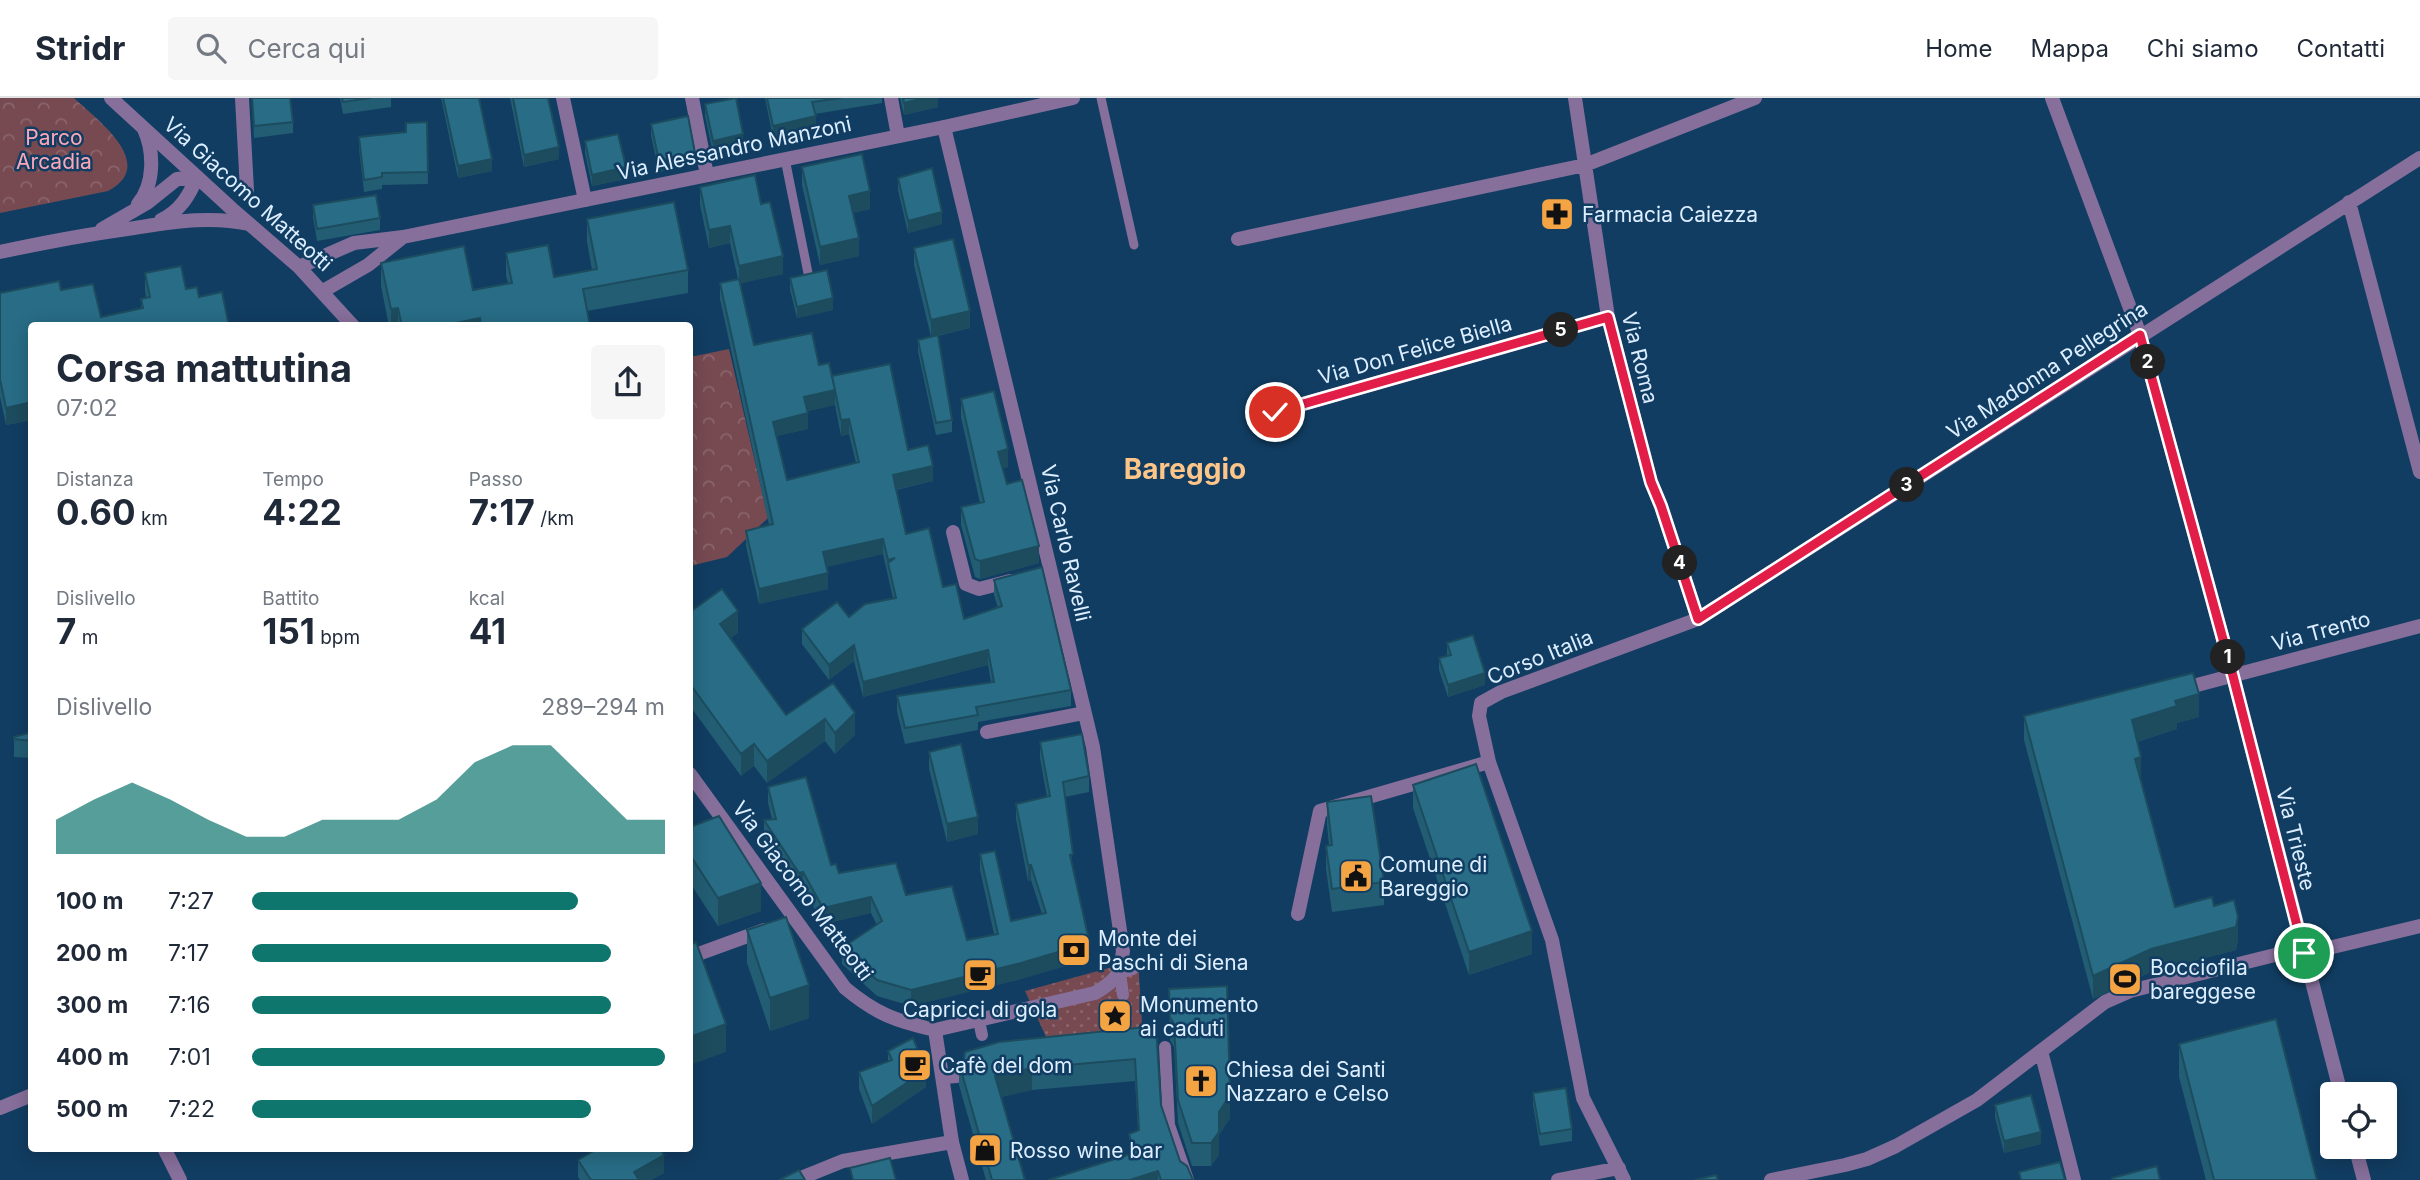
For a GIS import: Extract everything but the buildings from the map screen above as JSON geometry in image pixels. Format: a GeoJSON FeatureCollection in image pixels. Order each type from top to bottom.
{"type":"FeatureCollection","features":[{"type":"Feature","properties":{"kind":"street","name":"Via Giacomo Matteotti"},"geometry":{"type":"LineString","coordinates":[[111,98],[299,267],[350,322]]}},
{"type":"Feature","properties":{"kind":"street"},"geometry":{"type":"LineString","coordinates":[[242,98],[247,190]]}},
{"type":"Feature","properties":{"kind":"street"},"geometry":{"type":"LineString","coordinates":[[563,98],[584,200]]}},
{"type":"Feature","properties":{"kind":"street"},"geometry":{"type":"LineString","coordinates":[[692,98],[707,175]]}},
{"type":"Feature","properties":{"kind":"street"},"geometry":{"type":"LineString","coordinates":[[891,98],[898,136]]}},
{"type":"Feature","properties":{"kind":"street","name":"Via Alessandro Manzoni"},"geometry":{"type":"LineString","coordinates":[[299,267],[354,243],[403,237],[944,127],[1073,98]]}},
{"type":"Feature","properties":{"kind":"street","name":"Via Roma"},"geometry":{"type":"LineString","coordinates":[[1575,98],[1608,317],[1651,482],[1698,619]]}},
{"type":"Feature","properties":{"kind":"street"},"geometry":{"type":"LineString","coordinates":[[1238,239],[1585,165],[1755,98]]}},
{"type":"Feature","properties":{"kind":"street","name":"Via Trieste"},"geometry":{"type":"LineString","coordinates":[[2052,98],[2140,335],[2233,676],[2338,1082]]}},
{"type":"Feature","properties":{"kind":"street","name":"Via Carlo Ravelli"},"geometry":{"type":"LineString","coordinates":[[944,127],[1039,573],[1093,747],[1127,971]]}},
{"type":"Feature","properties":{"kind":"street"},"geometry":{"type":"LineString","coordinates":[[131,212],[142,200],[149,182],[150,150],[144,129]]}},
{"type":"Feature","properties":{"kind":"street","name":"Via Madonna Pellegrina"},"geometry":{"type":"LineString","coordinates":[[1698,619],[2420,158]]}},
{"type":"Feature","properties":{"kind":"street"},"geometry":{"type":"LineString","coordinates":[[92,233],[113,224],[177,179],[197,177]]}},
{"type":"Feature","properties":{"kind":"street"},"geometry":{"type":"LineString","coordinates":[[146,225],[164,219],[180,207],[197,177]]}},
{"type":"Feature","properties":{"kind":"street"},"geometry":{"type":"LineString","coordinates":[[2349,202],[2420,472]]}},
{"type":"Feature","properties":{"kind":"street"},"geometry":{"type":"LineString","coordinates":[[0,252],[146,225],[211,219],[249,224]]}},
{"type":"Feature","properties":{"kind":"street","name":"Via Alessandro Manzoni"},"geometry":{"type":"LineString","coordinates":[[323,291],[368,265],[403,237]]}},
{"type":"Feature","properties":{"kind":"street","name":"Via Don Felice Biella"},"geometry":{"type":"LineString","coordinates":[[1275,412],[1608,317]]}},
{"type":"Feature","properties":{"kind":"street"},"geometry":{"type":"LineString","coordinates":[[953,532],[966,584],[979,589],[1039,573]]}},
{"type":"Feature","properties":{"kind":"street","name":"Corso Italia"},"geometry":{"type":"LineString","coordinates":[[1489,762],[1479,716],[1481,703],[1501,692],[1698,619]]}},
{"type":"Feature","properties":{"kind":"street","name":"Via Trento"},"geometry":{"type":"LineString","coordinates":[[2233,676],[2420,626]]}},
{"type":"Feature","properties":{"kind":"street"},"geometry":{"type":"LineString","coordinates":[[2169,692],[2233,676]]}},
{"type":"Feature","properties":{"kind":"street"},"geometry":{"type":"LineString","coordinates":[[987,732],[1084,713]]}},
{"type":"Feature","properties":{"kind":"street"},"geometry":{"type":"LineString","coordinates":[[1297,914],[1320,811],[1489,762],[1552,940],[1583,1098],[1622,1174],[1558,1180]]}},
{"type":"Feature","properties":{"kind":"street","name":"Via Giacomo Matteotti"},"geometry":{"type":"LineString","coordinates":[[693,778],[845,988],[869,1008],[910,1025],[935,1031]]}},
{"type":"Feature","properties":{"kind":"street"},"geometry":{"type":"LineString","coordinates":[[708,827],[720,817]]}},
{"type":"Feature","properties":{"kind":"street"},"geometry":{"type":"LineString","coordinates":[[693,956],[794,918]]}},
{"type":"Feature","properties":{"kind":"street"},"geometry":{"type":"LineString","coordinates":[[1771,1180],[1845,1165],[1896,1146],[1977,1100],[2105,1002],[2130,991],[2283,953],[2304,953],[2420,926]]}},
{"type":"Feature","properties":{"kind":"street"},"geometry":{"type":"LineString","coordinates":[[1123,995],[1127,971]]}},
{"type":"Feature","properties":{"kind":"street"},"geometry":{"type":"LineString","coordinates":[[962,1180],[952,1142],[950,1078],[935,1031],[981,1028],[1095,993],[1127,971]]}},
{"type":"Feature","properties":{"kind":"street"},"geometry":{"type":"LineString","coordinates":[[1165,1047],[1168,1125],[1188,1180]]}},
{"type":"Feature","properties":{"kind":"street"},"geometry":{"type":"LineString","coordinates":[[2041,1051],[2074,1180]]}},
{"type":"Feature","properties":{"kind":"street"},"geometry":{"type":"LineString","coordinates":[[0,1108],[28,1097]]}},
{"type":"Feature","properties":{"kind":"street"},"geometry":{"type":"LineString","coordinates":[[796,1180],[844,1161],[952,1142]]}},
{"type":"Feature","properties":{"kind":"street"},"geometry":{"type":"LineString","coordinates":[[166,1152],[180,1180]]}},
{"type":"Feature","properties":{"kind":"street"},"geometry":{"type":"LineString","coordinates":[[2358,1159],[2364,1180]]}},
{"type":"Feature","properties":{"kind":"lane"},"geometry":{"type":"LineString","coordinates":[[1101,98],[1134,245]]}},
{"type":"Feature","properties":{"kind":"lane"},"geometry":{"type":"LineString","coordinates":[[785,159],[808,273]]}},
{"type":"Feature","properties":{"kind":"green space","name":"Parco Arcadia"},"geometry":{"type":"Polygon","coordinates":[[[0,98],[74,98],[118,142],[125,155],[127,168],[122,180],[108,191],[0,213],[0,98]]]}},
{"type":"Feature","properties":{"kind":"green space"},"geometry":{"type":"Polygon","coordinates":[[[729,349],[768,518],[727,557],[693,565],[693,356],[729,349]]]}},
{"type":"Feature","properties":{"kind":"green space"},"geometry":{"type":"Polygon","coordinates":[[[1138,960],[1143,1038],[1052,1050],[1025,991],[1138,960]]]}},
{"type":"Feature","properties":{"kind":"place","name":"Farmacia Caiezza"},"geometry":{"type":"Point","coordinates":[1557,214]}},
{"type":"Feature","properties":{"kind":"place","name":"Comune di Bareggio"},"geometry":{"type":"Point","coordinates":[1356,876]}},
{"type":"Feature","properties":{"kind":"place","name":"Monte dei Paschi di Siena"},"geometry":{"type":"Point","coordinates":[1074,950]}},
{"type":"Feature","properties":{"kind":"place","name":"Capricci di gola"},"geometry":{"type":"Point","coordinates":[980,975]}},
{"type":"Feature","properties":{"kind":"place","name":"Bocciofila bareggese"},"geometry":{"type":"Point","coordinates":[2125,979]}},
{"type":"Feature","properties":{"kind":"place","name":"Monumento ai caduti"},"geometry":{"type":"Point","coordinates":[1115,1016]}},
{"type":"Feature","properties":{"kind":"place","name":"Cafè del dom"},"geometry":{"type":"Point","coordinates":[915,1065]}},
{"type":"Feature","properties":{"kind":"place","name":"Chiesa dei Santi Nazzaro e Celso"},"geometry":{"type":"Point","coordinates":[1201,1081]}},
{"type":"Feature","properties":{"kind":"place","name":"Rosso wine bar"},"geometry":{"type":"Point","coordinates":[985,1150]}},
{"type":"Feature","properties":{"kind":"district","name":"Bareggio"},"geometry":{"type":"Point","coordinates":[1185,469]}},
{"type":"Feature","properties":{"kind":"route"},"geometry":{"type":"LineString","coordinates":[[1275,412],[1608,317],[1651,482],[1698,619],[2140,335],[2233,676],[2304,953]]}}]}
